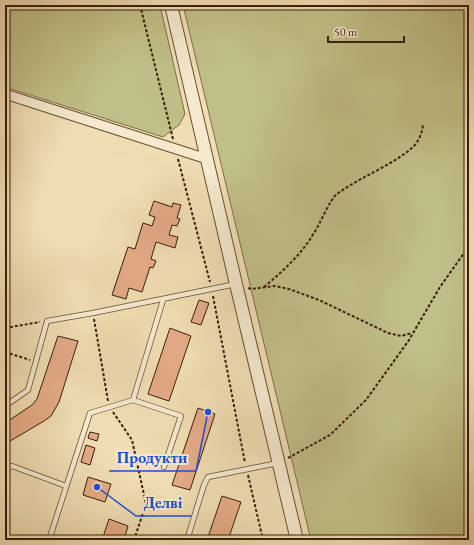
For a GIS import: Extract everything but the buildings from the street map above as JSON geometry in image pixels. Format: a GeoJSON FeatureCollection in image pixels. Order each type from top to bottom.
{"type":"FeatureCollection","features":[{"type":"Feature","properties":{"kind":"street"},"geometry":{"type":"LineString","coordinates":[[171,5],[297,540]]}},
{"type":"Feature","properties":{"kind":"street"},"geometry":{"type":"LineString","coordinates":[[5,94],[207,159]]}},
{"type":"Feature","properties":{"kind":"lane"},"geometry":{"type":"LineString","coordinates":[[5,406],[28,390],[37,362],[47,321],[163,300],[236,284]]}},
{"type":"Feature","properties":{"kind":"lane"},"geometry":{"type":"LineString","coordinates":[[133,400],[163,300]]}},
{"type":"Feature","properties":{"kind":"lane"},"geometry":{"type":"LineString","coordinates":[[49,540],[90,413],[133,400],[181,416],[164,467]]}},
{"type":"Feature","properties":{"kind":"lane"},"geometry":{"type":"LineString","coordinates":[[187,540],[204,485],[208,477],[278,463]]}},
{"type":"Feature","properties":{"kind":"lane"},"geometry":{"type":"LineString","coordinates":[[5,470],[12,466],[66,486]]}},
{"type":"Feature","properties":{"kind":"path"},"geometry":{"type":"LineString","coordinates":[[264,287],[296,258],[314,234],[335,195],[413,146],[422,135],[423,125]]}},
{"type":"Feature","properties":{"kind":"path"},"geometry":{"type":"LineString","coordinates":[[278,463],[330,435],[366,400],[413,332],[440,287],[469,246]]}},
{"type":"Feature","properties":{"kind":"path"},"geometry":{"type":"LineString","coordinates":[[236,284],[251,289],[275,286],[319,300],[388,333],[401,336],[413,332]]}},
{"type":"Feature","properties":{"kind":"path"},"geometry":{"type":"LineString","coordinates":[[212,290],[247,470],[263,540]]}},
{"type":"Feature","properties":{"kind":"path"},"geometry":{"type":"LineString","coordinates":[[94,313],[109,407],[132,440],[146,504],[134,540]]}},
{"type":"Feature","properties":{"kind":"path"},"geometry":{"type":"LineString","coordinates":[[5,328],[47,321]]}},
{"type":"Feature","properties":{"kind":"path"},"geometry":{"type":"LineString","coordinates":[[5,352],[37,362]]}},
{"type":"Feature","properties":{"kind":"shaded area"},"geometry":{"type":"Polygon","coordinates":[[[5,5],[160,5],[185,114],[179,125],[163,137],[5,87],[5,5]]]}},
{"type":"Feature","properties":{"kind":"shaded area"},"geometry":{"type":"Polygon","coordinates":[[[183,5],[469,5],[469,292],[466,297],[469,318],[469,540],[311,540],[183,5]]]}},
{"type":"Feature","properties":{"kind":"place","name":"Продукти"},"geometry":{"type":"Point","coordinates":[208,412]}},
{"type":"Feature","properties":{"kind":"place","name":"Делві"},"geometry":{"type":"Point","coordinates":[97,487]}}]}
